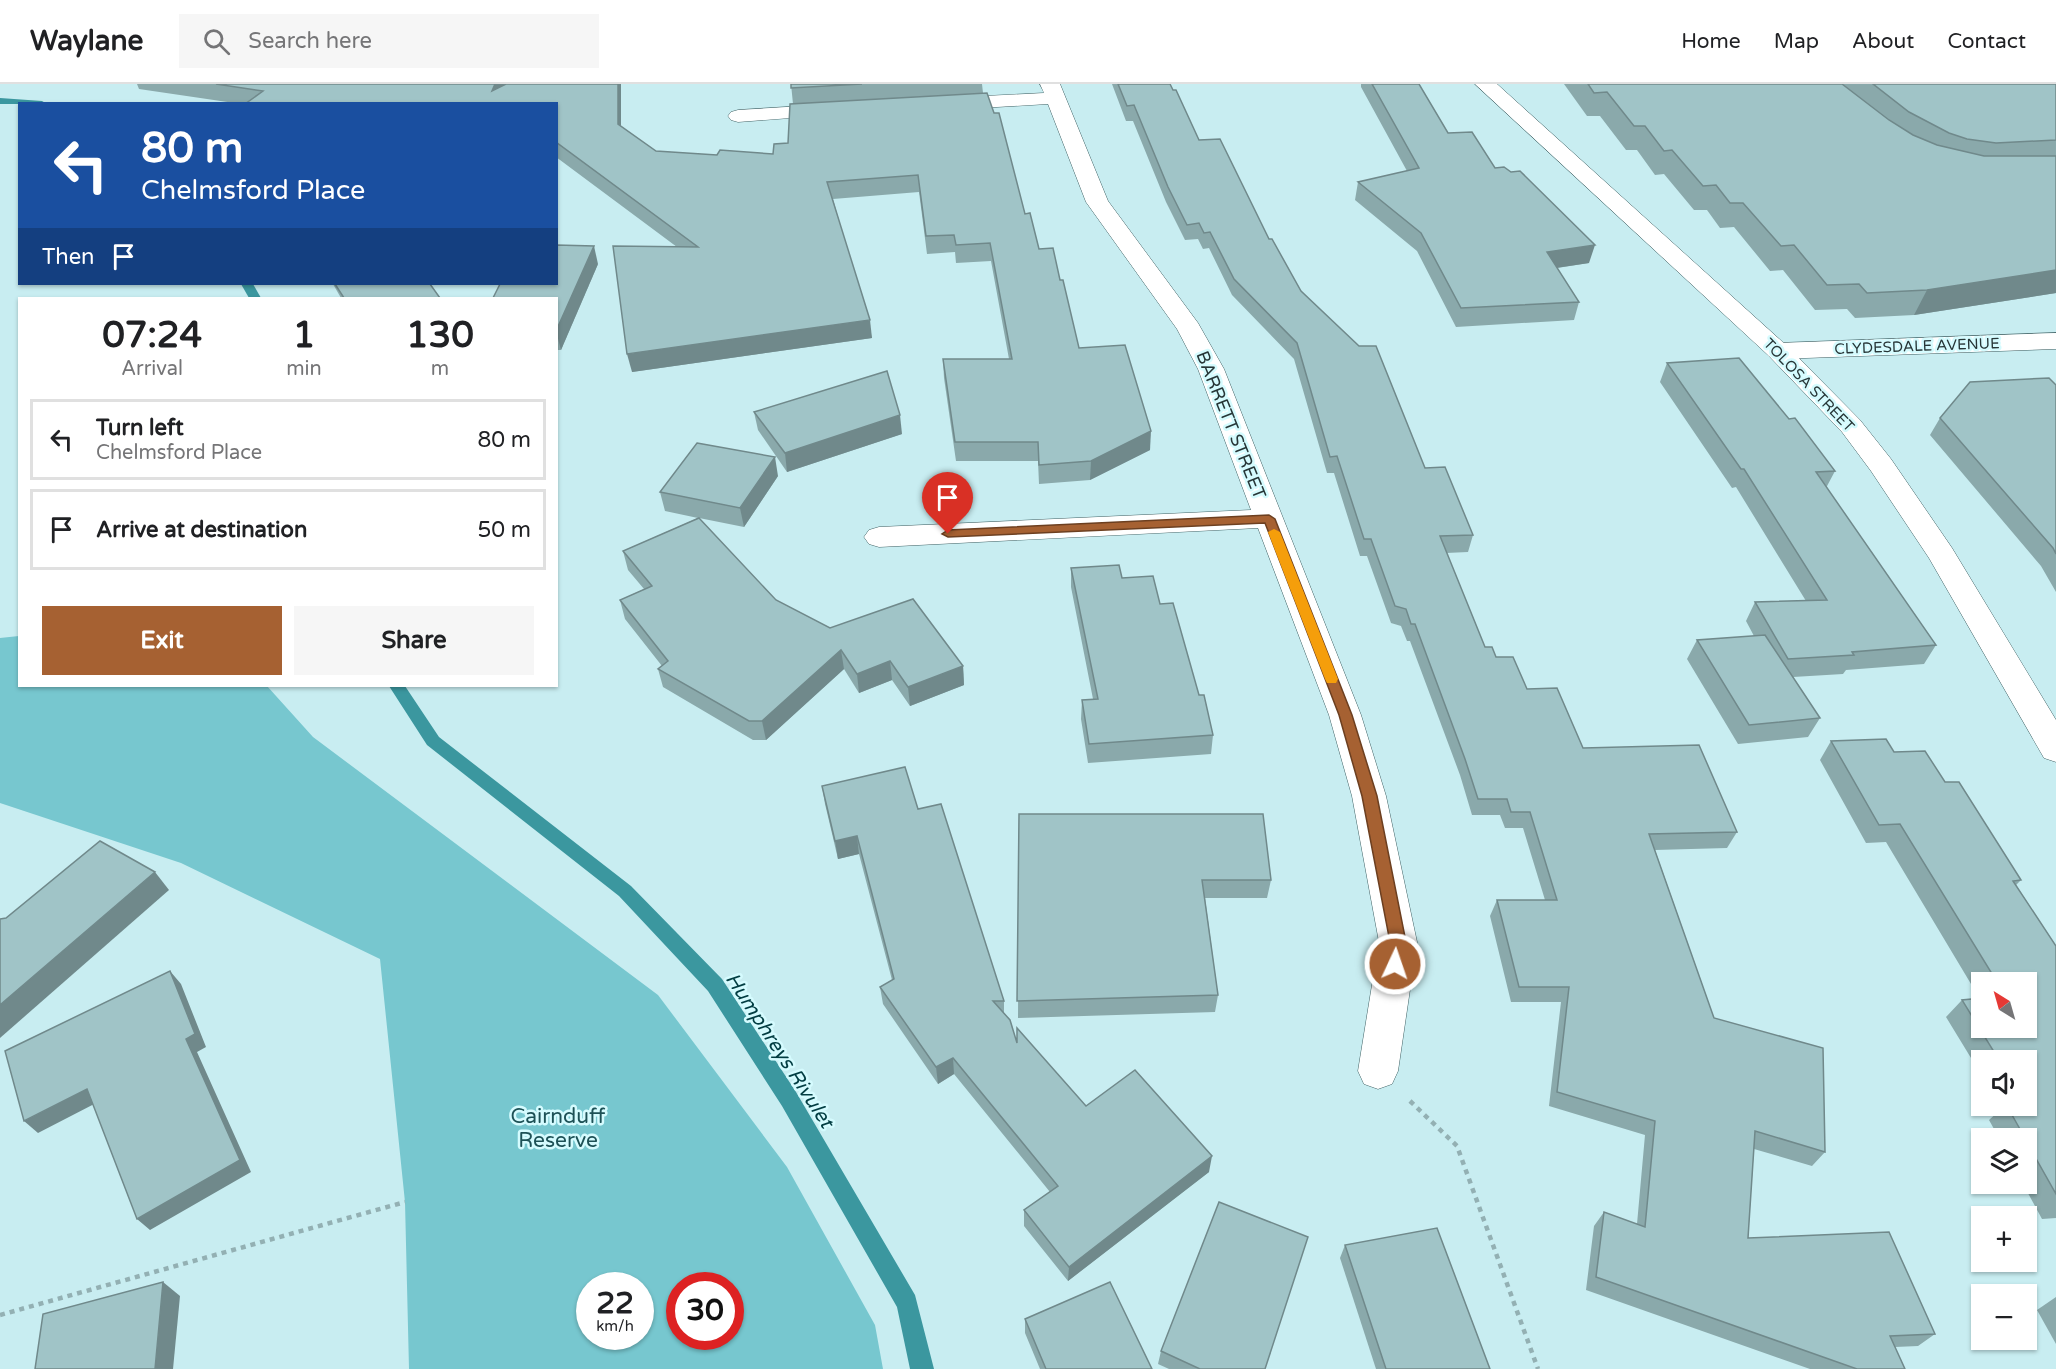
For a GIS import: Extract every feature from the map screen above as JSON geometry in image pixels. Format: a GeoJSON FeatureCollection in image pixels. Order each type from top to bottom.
{"type":"FeatureCollection","features":[{"type":"Feature","properties":{"kind":"street","name":"TOLOSA STREET"},"geometry":{"type":"LineString","coordinates":[[1485,84],[1778,351],[1851,426],[1881,465],[1942,555],[2056,749]]}},
{"type":"Feature","properties":{"kind":"street"},"geometry":{"type":"LineString","coordinates":[[926,105],[1053,91]]}},
{"type":"Feature","properties":{"kind":"street","name":"BARRETT STREET"},"geometry":{"type":"LineString","coordinates":[[1053,91],[1097,202],[1189,328],[1211,369],[1345,715],[1372,807],[1398,942],[1378,1071]]}},
{"type":"Feature","properties":{"kind":"street"},"geometry":{"type":"LineString","coordinates":[[738,116],[855,109]]}},
{"type":"Feature","properties":{"kind":"street","name":"CLYDESDALE AVENUE"},"geometry":{"type":"LineString","coordinates":[[1778,351],[2056,341]]}},
{"type":"Feature","properties":{"kind":"street"},"geometry":{"type":"LineString","coordinates":[[879,537],[1269,519]]}},
{"type":"Feature","properties":{"kind":"path"},"geometry":{"type":"LineString","coordinates":[[1378,1071],[1457,1146],[1538,1369]]}},
{"type":"Feature","properties":{"kind":"path"},"geometry":{"type":"LineString","coordinates":[[0,1315],[405,1202]]}},
{"type":"Feature","properties":{"kind":"green space","name":"Cairnduff Reserve"},"geometry":{"type":"Polygon","coordinates":[[[18,636],[18,687],[268,687],[313,737],[658,995],[787,1167],[875,1325],[883,1369],[409,1369],[405,1202],[380,959],[181,863],[0,803],[0,638],[18,636]]]}},
{"type":"Feature","properties":{"kind":"building"},"geometry":{"type":"Polygon","coordinates":[[[216,84],[495,84],[492,91],[506,84],[618,84],[618,124],[656,151],[717,155],[720,150],[773,154],[774,144],[788,143],[790,104],[987,93],[994,113],[999,113],[1025,214],[1030,213],[1039,249],[1053,248],[1079,348],[1125,345],[1151,431],[1091,461],[1039,465],[1038,442],[955,442],[943,359],[1012,359],[990,243],[956,245],[954,235],[926,236],[918,175],[827,182],[870,320],[627,354],[613,246],[698,247],[558,143],[558,102],[248,102],[263,91],[216,84]]]}},
{"type":"Feature","properties":{"kind":"building"},"geometry":{"type":"Polygon","coordinates":[[[791,84],[862,84],[791,88],[791,84]]]}},
{"type":"Feature","properties":{"kind":"building"},"geometry":{"type":"Polygon","coordinates":[[[1118,84],[1170,84],[1173,90],[1176,90],[1199,140],[1220,139],[1269,239],[1272,239],[1301,291],[1359,346],[1376,346],[1425,468],[1445,467],[1473,535],[1440,536],[1485,647],[1492,647],[1496,657],[1513,657],[1527,689],[1557,688],[1583,748],[1699,745],[1737,832],[1649,834],[1714,1018],[1823,1048],[1825,1152],[1755,1131],[1748,1238],[1889,1232],[1935,1334],[1890,1336],[1905,1369],[1857,1369],[1596,1277],[1604,1212],[1645,1227],[1655,1121],[1557,1092],[1569,987],[1519,987],[1497,900],[1557,900],[1530,812],[1511,812],[1507,799],[1478,799],[1415,624],[1411,624],[1406,609],[1395,606],[1371,539],[1364,539],[1337,456],[1330,457],[1297,343],[1234,279],[1210,232],[1204,233],[1199,223],[1187,225],[1168,187],[1134,105],[1127,106],[1118,84]]]}},
{"type":"Feature","properties":{"kind":"building"},"geometry":{"type":"Polygon","coordinates":[[[1372,84],[1419,84],[1448,133],[1472,132],[1495,168],[1504,167],[1511,172],[1520,171],[1595,245],[1547,252],[1579,302],[1461,308],[1421,233],[1358,182],[1419,168],[1372,84]]]}},
{"type":"Feature","properties":{"kind":"building"},"geometry":{"type":"Polygon","coordinates":[[[1588,84],[1842,84],[1889,120],[1913,135],[1937,145],[1984,156],[2056,156],[2056,270],[1927,290],[1867,293],[1859,284],[1827,285],[1794,245],[1781,246],[1743,203],[1730,203],[1716,185],[1703,186],[1672,150],[1664,151],[1645,126],[1634,126],[1607,92],[1594,93],[1588,84]]]}},
{"type":"Feature","properties":{"kind":"building"},"geometry":{"type":"Polygon","coordinates":[[[1873,84],[2056,84],[2056,140],[1996,143],[1967,139],[1949,133],[1909,112],[1873,84]]]}},
{"type":"Feature","properties":{"kind":"building"},"geometry":{"type":"Polygon","coordinates":[[[558,245],[594,246],[558,327],[558,297],[494,297],[500,285],[558,285],[558,245]]]}},
{"type":"Feature","properties":{"kind":"building"},"geometry":{"type":"Polygon","coordinates":[[[336,285],[431,285],[439,297],[343,297],[336,285]]]}},
{"type":"Feature","properties":{"kind":"building"},"geometry":{"type":"Polygon","coordinates":[[[1739,358],[1789,419],[1795,418],[1835,471],[1816,472],[1936,645],[1852,652],[1854,655],[1788,659],[1755,602],[1827,600],[1744,469],[1741,469],[1667,363],[1739,358]]]}},
{"type":"Feature","properties":{"kind":"building"},"geometry":{"type":"Polygon","coordinates":[[[887,371],[900,415],[785,453],[754,412],[887,371]]]}},
{"type":"Feature","properties":{"kind":"building"},"geometry":{"type":"Polygon","coordinates":[[[2049,378],[2056,385],[2056,554],[1940,418],[1970,382],[2049,378]]]}},
{"type":"Feature","properties":{"kind":"building"},"geometry":{"type":"Polygon","coordinates":[[[697,443],[775,457],[740,508],[660,492],[697,443]]]}},
{"type":"Feature","properties":{"kind":"building"},"geometry":{"type":"Polygon","coordinates":[[[699,518],[776,600],[830,628],[913,599],[963,666],[908,687],[890,661],[857,674],[841,650],[762,721],[749,721],[658,669],[668,661],[620,600],[652,586],[623,551],[699,518]]]}},
{"type":"Feature","properties":{"kind":"building"},"geometry":{"type":"Polygon","coordinates":[[[1119,565],[1122,578],[1153,576],[1160,604],[1173,603],[1199,695],[1204,695],[1213,735],[1089,744],[1082,700],[1098,699],[1071,568],[1119,565]]]}},
{"type":"Feature","properties":{"kind":"building"},"geometry":{"type":"Polygon","coordinates":[[[1765,635],[1820,718],[1749,725],[1697,640],[1765,635]]]}},
{"type":"Feature","properties":{"kind":"building"},"geometry":{"type":"Polygon","coordinates":[[[1886,739],[1894,752],[1925,751],[1945,782],[1959,782],[2021,880],[2013,881],[2056,946],[2056,1194],[2037,1160],[2037,1128],[2019,1128],[2013,1116],[2037,1116],[2037,1050],[1993,1050],[1985,1038],[2037,1038],[2037,972],[1991,972],[1900,824],[1879,825],[1831,741],[1886,739]]]}},
{"type":"Feature","properties":{"kind":"building"},"geometry":{"type":"Polygon","coordinates":[[[905,767],[918,809],[941,804],[1004,1001],[993,1001],[1010,1020],[1017,1043],[1017,1028],[1086,1106],[1135,1070],[1212,1156],[1069,1267],[1024,1210],[1058,1186],[953,1058],[936,1067],[880,987],[894,979],[857,836],[835,841],[822,786],[905,767]]]}},
{"type":"Feature","properties":{"kind":"building"},"geometry":{"type":"Polygon","coordinates":[[[1019,814],[1263,814],[1271,880],[1202,880],[1218,995],[1017,1001],[1019,814]]]}},
{"type":"Feature","properties":{"kind":"building"},"geometry":{"type":"Polygon","coordinates":[[[100,841],[155,872],[0,1005],[0,919],[6,918],[100,841]]]}},
{"type":"Feature","properties":{"kind":"building"},"geometry":{"type":"Polygon","coordinates":[[[170,971],[195,1034],[186,1039],[240,1160],[137,1219],[87,1089],[24,1121],[5,1051],[170,971]]]}},
{"type":"Feature","properties":{"kind":"building"},"geometry":{"type":"Polygon","coordinates":[[[1971,999],[1971,1015],[1962,1000],[1971,999]]]}},
{"type":"Feature","properties":{"kind":"building"},"geometry":{"type":"Polygon","coordinates":[[[1219,1202],[1308,1237],[1265,1369],[1200,1369],[1161,1351],[1219,1202]]]}},
{"type":"Feature","properties":{"kind":"building"},"geometry":{"type":"Polygon","coordinates":[[[1437,1228],[1490,1369],[1386,1369],[1345,1245],[1437,1228]]]}},
{"type":"Feature","properties":{"kind":"building"},"geometry":{"type":"Polygon","coordinates":[[[163,1282],[155,1369],[35,1369],[43,1314],[163,1282]]]}},
{"type":"Feature","properties":{"kind":"building"},"geometry":{"type":"Polygon","coordinates":[[[1110,1282],[1152,1369],[1046,1369],[1025,1319],[1110,1282]]]}},
{"type":"Feature","properties":{"kind":"waterway","name":"Humphreys Rivulet"},"geometry":{"type":"LineString","coordinates":[[0,101],[18,102]]}},
{"type":"Feature","properties":{"kind":"waterway","name":"Humphreys Rivulet"},"geometry":{"type":"LineString","coordinates":[[248,285],[254,297]]}},
{"type":"Feature","properties":{"kind":"waterway","name":"Humphreys Rivulet"},"geometry":{"type":"LineString","coordinates":[[398,687],[433,741],[625,891],[715,985],[789,1099],[907,1303],[922,1369]]}},
{"type":"Feature","properties":{"kind":"slow traffic"},"geometry":{"type":"LineString","coordinates":[[1274,532],[1331,679]]}},
{"type":"Feature","properties":{"kind":"route"},"geometry":{"type":"LineString","coordinates":[[948,534],[1269,519],[1345,715],[1370,796],[1398,942],[1395,964]]}}]}
